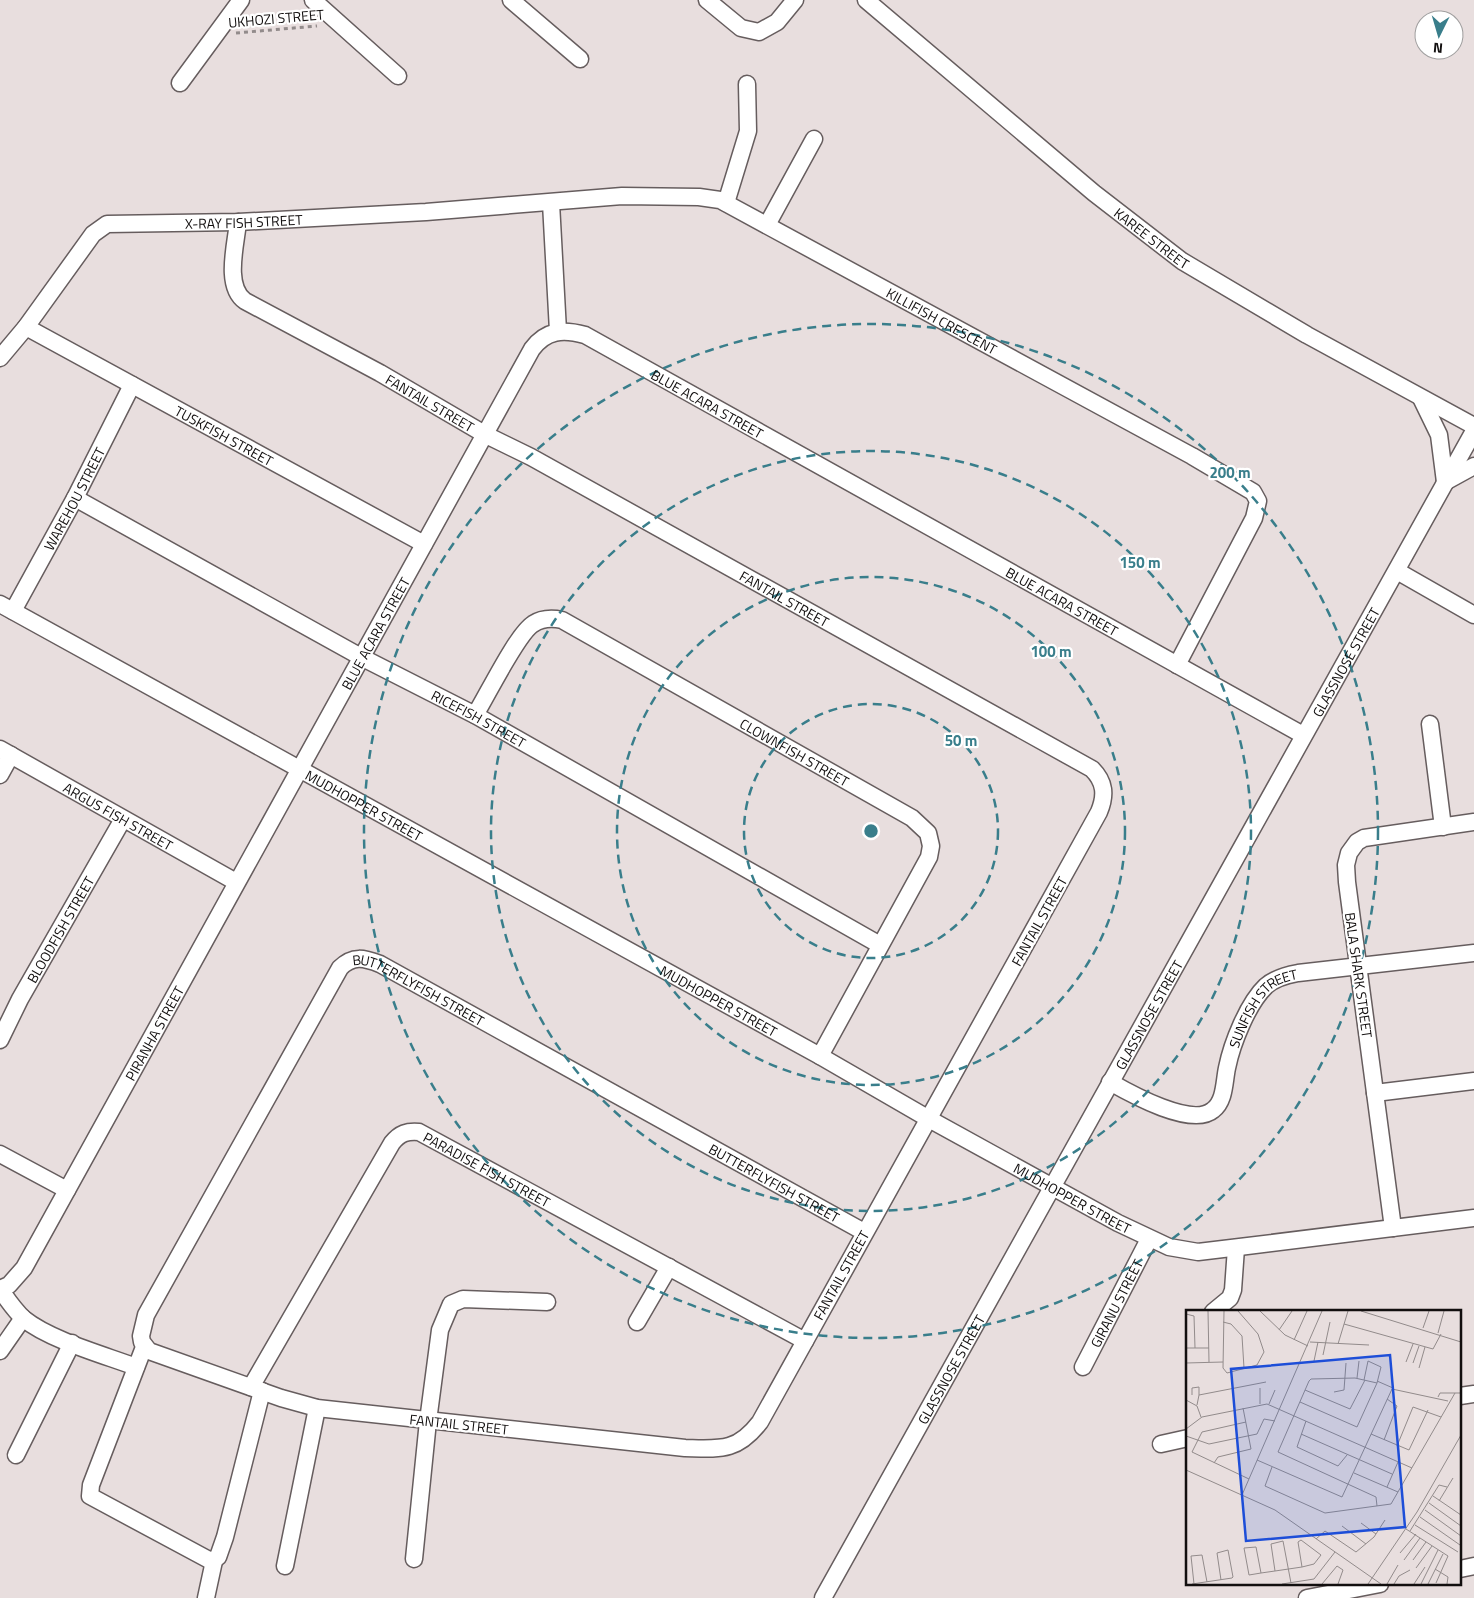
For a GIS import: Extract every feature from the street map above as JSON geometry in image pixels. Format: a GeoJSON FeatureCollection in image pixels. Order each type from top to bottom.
{"type":"FeatureCollection","features":[{"type":"Feature","properties":{"kind":"street"},"geometry":{"type":"LineString","coordinates":[[180,83],[241,0]]}},
{"type":"Feature","properties":{"kind":"street"},"geometry":{"type":"LineString","coordinates":[[313,0],[398,76]]}},
{"type":"Feature","properties":{"kind":"street"},"geometry":{"type":"LineString","coordinates":[[511,0],[580,59]]}},
{"type":"Feature","properties":{"kind":"street"},"geometry":{"type":"LineString","coordinates":[[707,0],[741,28],[759,32],[777,22],[795,0]]}},
{"type":"Feature","properties":{"kind":"street","name":"KAREE STREET"},"geometry":{"type":"LineString","coordinates":[[866,0],[1094,194],[1175,256],[1240,297],[1474,426]]}},
{"type":"Feature","properties":{"kind":"street"},"geometry":{"type":"LineString","coordinates":[[726,203],[748,131],[747,84]]}},
{"type":"Feature","properties":{"kind":"street"},"geometry":{"type":"LineString","coordinates":[[767,226],[814,138]]}},
{"type":"Feature","properties":{"kind":"street","name":"KILLIFISH CRESCENT"},"geometry":{"type":"LineString","coordinates":[[551,203],[622,196],[708,197],[726,203],[1192,456],[1253,492],[1258,501],[1254,518],[1176,664]]}},
{"type":"Feature","properties":{"kind":"street"},"geometry":{"type":"LineString","coordinates":[[551,203],[558,331]]}},
{"type":"Feature","properties":{"kind":"street","name":"X-RAY FISH STREET"},"geometry":{"type":"LineString","coordinates":[[0,358],[26,327],[93,234],[103,226],[121,223],[238,222],[551,203]]}},
{"type":"Feature","properties":{"kind":"street","name":"FANTAIL STREET"},"geometry":{"type":"LineString","coordinates":[[142,1341],[149,1351],[174,1361],[317,1408],[685,1448],[726,1447],[745,1440],[760,1422],[1099,812],[1104,793],[1104,786],[1099,776],[1092,769],[531,457],[486,435],[380,373],[240,298],[236,290],[234,268],[238,222]]}},
{"type":"Feature","properties":{"kind":"street","name":"TUSKFISH STREET"},"geometry":{"type":"LineString","coordinates":[[26,327],[424,544]]}},
{"type":"Feature","properties":{"kind":"street","name":"BLUE ACARA STREET"},"geometry":{"type":"LineString","coordinates":[[300,770],[532,349],[543,337],[558,331],[585,335],[1303,735]]}},
{"type":"Feature","properties":{"kind":"street","name":"WAREHOU STREET"},"geometry":{"type":"LineString","coordinates":[[6,607],[75,498],[132,385]]}},
{"type":"Feature","properties":{"kind":"street"},"geometry":{"type":"LineString","coordinates":[[1421,398],[1440,435],[1445,482],[1474,466]]}},
{"type":"Feature","properties":{"kind":"street","name":"GLASSNOSE STREET"},"geometry":{"type":"LineString","coordinates":[[823,1598],[1303,735],[1474,432]]}},
{"type":"Feature","properties":{"kind":"street","name":"RICEFISH STREET"},"geometry":{"type":"LineString","coordinates":[[75,498],[361,657],[475,715],[880,945]]}},
{"type":"Feature","properties":{"kind":"street"},"geometry":{"type":"LineString","coordinates":[[1396,571],[1474,615]]}},
{"type":"Feature","properties":{"kind":"street","name":"MUDHOPPER STREET"},"geometry":{"type":"LineString","coordinates":[[6,607],[820,1056],[1052,1188],[1150,1239],[1183,1250],[1198,1252],[1474,1218]]}},
{"type":"Feature","properties":{"kind":"street","name":"CLOWNFISH STREET"},"geometry":{"type":"LineString","coordinates":[[475,715],[522,634],[534,622],[555,618],[569,623],[857,786],[912,818],[925,828],[930,841],[929,857],[820,1056]]}},
{"type":"Feature","properties":{"kind":"street"},"geometry":{"type":"LineString","coordinates":[[1430,724],[1443,827]]}},
{"type":"Feature","properties":{"kind":"street"},"geometry":{"type":"LineString","coordinates":[[0,775],[5,752]]}},
{"type":"Feature","properties":{"kind":"street","name":"ARGUS FISH STREET"},"geometry":{"type":"LineString","coordinates":[[5,752],[236,882]]}},
{"type":"Feature","properties":{"kind":"street","name":"PIRANHA STREET"},"geometry":{"type":"LineString","coordinates":[[0,1289],[9,1284],[24,1268],[236,882],[300,770]]}},
{"type":"Feature","properties":{"kind":"street","name":"BLOODFISH STREET"},"geometry":{"type":"LineString","coordinates":[[0,1040],[20,999],[123,819]]}},
{"type":"Feature","properties":{"kind":"street","name":"BALA SHARK STREET"},"geometry":{"type":"LineString","coordinates":[[1392,1228],[1357,968],[1346,866],[1352,847],[1364,838],[1474,822]]}},
{"type":"Feature","properties":{"kind":"street","name":"SUNFISH STREET"},"geometry":{"type":"LineString","coordinates":[[1110,1082],[1140,1098],[1170,1110],[1194,1115],[1209,1114],[1222,1098],[1234,1045],[1244,1021],[1266,986],[1279,978],[1298,973],[1357,968],[1474,953]]}},
{"type":"Feature","properties":{"kind":"street","name":"BUTTERFLYFISH STREET"},"geometry":{"type":"LineString","coordinates":[[214,1560],[197,1554],[90,1496],[90,1485],[136,1367],[146,1315],[325,994],[340,968],[346,962],[357,958],[380,964],[864,1232]]}},
{"type":"Feature","properties":{"kind":"street"},"geometry":{"type":"LineString","coordinates":[[1375,1093],[1474,1081]]}},
{"type":"Feature","properties":{"kind":"street","name":"PARADISE FISH STREET"},"geometry":{"type":"LineString","coordinates":[[206,1598],[214,1560],[225,1537],[257,1389],[385,1154],[398,1136],[404,1133],[419,1132],[805,1341]]}},
{"type":"Feature","properties":{"kind":"street"},"geometry":{"type":"LineString","coordinates":[[0,1154],[67,1190]]}},
{"type":"Feature","properties":{"kind":"street","name":"GIRANU STREET"},"geometry":{"type":"LineString","coordinates":[[1082,1367],[1150,1239]]}},
{"type":"Feature","properties":{"kind":"street"},"geometry":{"type":"LineString","coordinates":[[1215,1310],[1230,1298],[1233,1290],[1236,1248]]}},
{"type":"Feature","properties":{"kind":"street"},"geometry":{"type":"LineString","coordinates":[[637,1322],[669,1267]]}},
{"type":"Feature","properties":{"kind":"street"},"geometry":{"type":"LineString","coordinates":[[0,1289],[23,1318],[32,1325],[72,1343],[136,1367]]}},
{"type":"Feature","properties":{"kind":"street"},"geometry":{"type":"LineString","coordinates":[[414,1559],[428,1421],[440,1330],[451,1304],[463,1299],[547,1302]]}},
{"type":"Feature","properties":{"kind":"street"},"geometry":{"type":"LineString","coordinates":[[0,1351],[23,1318]]}},
{"type":"Feature","properties":{"kind":"street"},"geometry":{"type":"LineString","coordinates":[[16,1455],[72,1343]]}},
{"type":"Feature","properties":{"kind":"street"},"geometry":{"type":"LineString","coordinates":[[284,1566],[317,1408]]}},
{"type":"Feature","properties":{"kind":"street"},"geometry":{"type":"LineString","coordinates":[[1161,1444],[1186,1438]]}},
{"type":"Feature","properties":{"kind":"street"},"geometry":{"type":"LineString","coordinates":[[1307,1598],[1350,1594],[1374,1586]]}},
{"type":"Feature","properties":{"kind":"path","name":"UKHOZI STREET"},"geometry":{"type":"LineString","coordinates":[[215,35],[340,23]]}}]}
